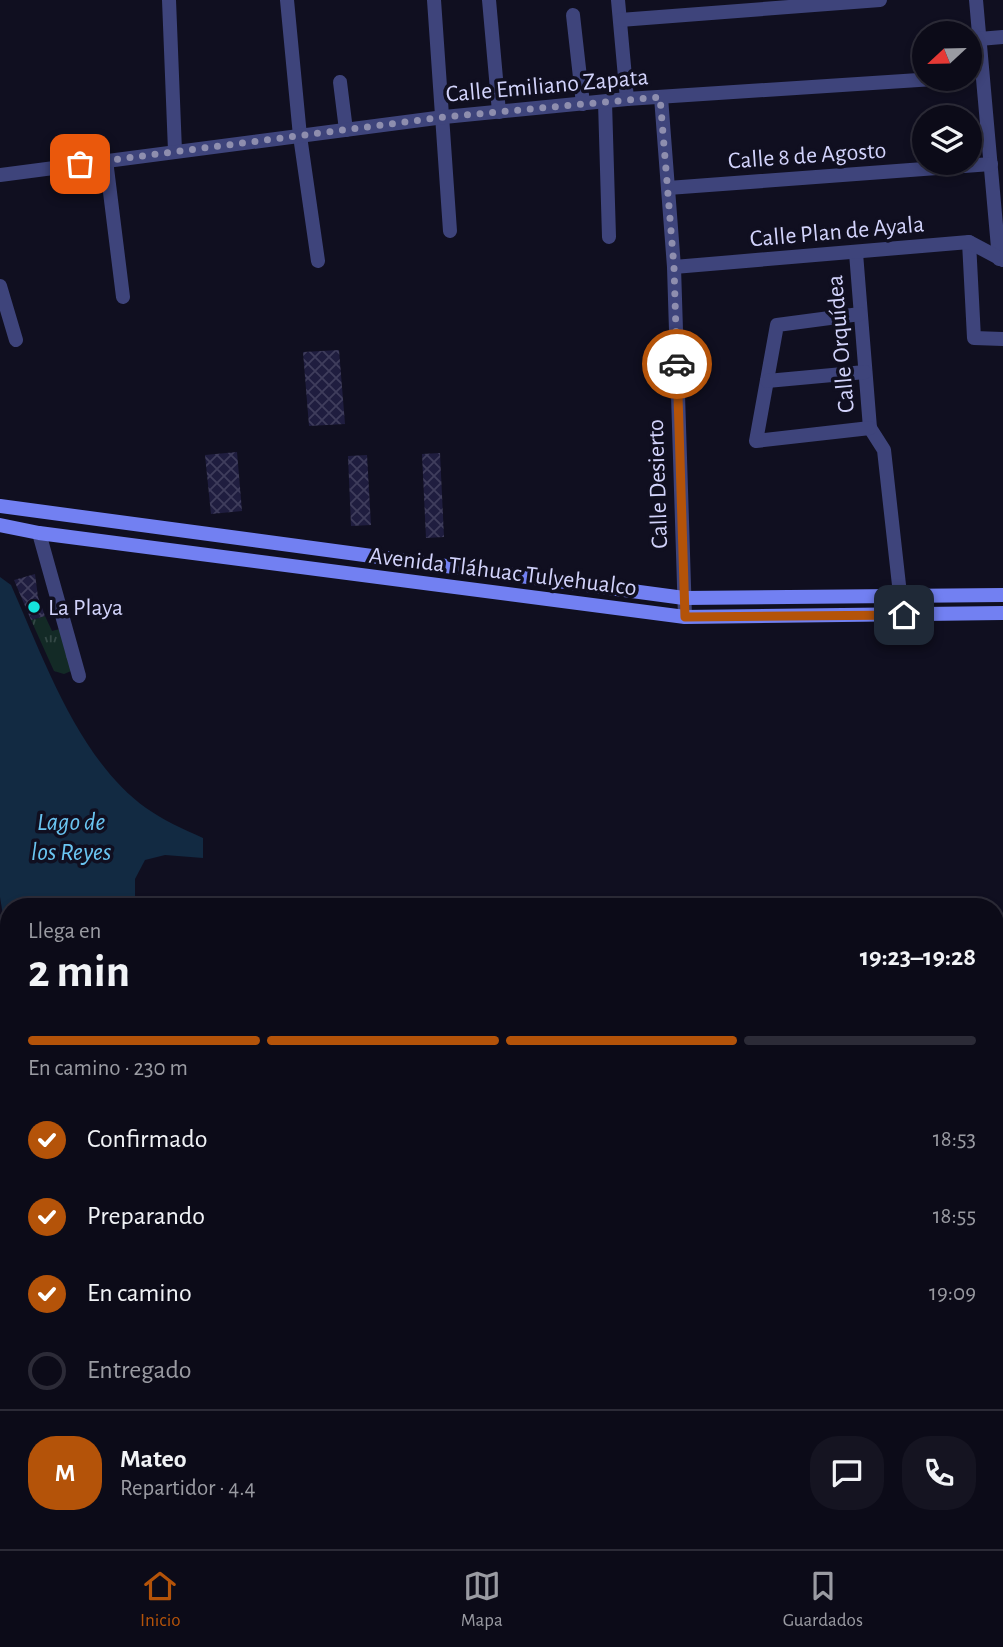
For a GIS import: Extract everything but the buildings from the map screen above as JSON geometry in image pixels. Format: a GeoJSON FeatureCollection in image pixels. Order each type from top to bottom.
{"type":"FeatureCollection","features":[{"type":"Feature","properties":{"kind":"main road","name":"Avenida Tláhuac Tulyehualco"},"geometry":{"type":"LineString","coordinates":[[0,506],[684,598],[1003,595]]}},
{"type":"Feature","properties":{"kind":"main road","name":"Avenida Tláhuac Tulyehualco"},"geometry":{"type":"LineString","coordinates":[[0,525],[39,533],[685,617],[1003,613]]}},
{"type":"Feature","properties":{"kind":"main road"},"geometry":{"type":"LineString","coordinates":[[476,571],[476,591]]}},
{"type":"Feature","properties":{"kind":"main road"},"geometry":{"type":"LineString","coordinates":[[580,605],[583,584]]}},
{"type":"Feature","properties":{"kind":"main road"},"geometry":{"type":"LineString","coordinates":[[829,596],[830,616]]}},
{"type":"Feature","properties":{"kind":"main road"},"geometry":{"type":"LineString","coordinates":[[745,617],[746,598]]}},
{"type":"Feature","properties":{"kind":"street"},"geometry":{"type":"LineString","coordinates":[[169,0],[175,151]]}},
{"type":"Feature","properties":{"kind":"street"},"geometry":{"type":"LineString","coordinates":[[287,0],[300,136],[318,261]]}},
{"type":"Feature","properties":{"kind":"street"},"geometry":{"type":"LineString","coordinates":[[434,0],[450,230]]}},
{"type":"Feature","properties":{"kind":"street"},"geometry":{"type":"LineString","coordinates":[[489,0],[499,111]]}},
{"type":"Feature","properties":{"kind":"street"},"geometry":{"type":"LineString","coordinates":[[618,0],[626,100]]}},
{"type":"Feature","properties":{"kind":"street"},"geometry":{"type":"LineString","coordinates":[[620,20],[880,0]]}},
{"type":"Feature","properties":{"kind":"street"},"geometry":{"type":"LineString","coordinates":[[976,0],[978,21]]}},
{"type":"Feature","properties":{"kind":"street"},"geometry":{"type":"LineString","coordinates":[[573,15],[583,104]]}},
{"type":"Feature","properties":{"kind":"street"},"geometry":{"type":"LineString","coordinates":[[982,39],[1003,37]]}},
{"type":"Feature","properties":{"kind":"street","name":"Calle Emiliano Zapata"},"geometry":{"type":"LineString","coordinates":[[0,175],[499,111],[912,80]]}},
{"type":"Feature","properties":{"kind":"street"},"geometry":{"type":"LineString","coordinates":[[340,82],[346,130]]}},
{"type":"Feature","properties":{"kind":"street"},"geometry":{"type":"LineString","coordinates":[[979,91],[991,164],[1001,259]]}},
{"type":"Feature","properties":{"kind":"street","name":"Calle Desierto"},"geometry":{"type":"LineString","coordinates":[[660,97],[674,267],[685,617]]}},
{"type":"Feature","properties":{"kind":"street"},"geometry":{"type":"LineString","coordinates":[[605,102],[610,237]]}},
{"type":"Feature","properties":{"kind":"street"},"geometry":{"type":"LineString","coordinates":[[106,160],[123,297]]}},
{"type":"Feature","properties":{"kind":"street","name":"Calle 8 de Agosto"},"geometry":{"type":"LineString","coordinates":[[668,188],[991,164]]}},
{"type":"Feature","properties":{"kind":"street"},"geometry":{"type":"LineString","coordinates":[[969,242],[1001,259]]}},
{"type":"Feature","properties":{"kind":"street"},"geometry":{"type":"LineString","coordinates":[[969,242],[974,338],[1003,339]]}},
{"type":"Feature","properties":{"kind":"street","name":"Calle Plan de Ayala"},"geometry":{"type":"LineString","coordinates":[[674,267],[969,242]]}},
{"type":"Feature","properties":{"kind":"street","name":"Calle Orquídea"},"geometry":{"type":"LineString","coordinates":[[856,253],[870,428],[884,450],[900,594]]}},
{"type":"Feature","properties":{"kind":"street"},"geometry":{"type":"LineString","coordinates":[[0,286],[16,340]]}},
{"type":"Feature","properties":{"kind":"street"},"geometry":{"type":"LineString","coordinates":[[860,314],[777,325],[756,441],[870,428]]}},
{"type":"Feature","properties":{"kind":"street"},"geometry":{"type":"LineString","coordinates":[[767,381],[865,372]]}},
{"type":"Feature","properties":{"kind":"street"},"geometry":{"type":"LineString","coordinates":[[39,533],[79,676]]}},
{"type":"Feature","properties":{"kind":"green space"},"geometry":{"type":"Polygon","coordinates":[[[45,616],[52,631],[60,629],[71,671],[64,674],[54,671],[31,620],[45,616]]]}},
{"type":"Feature","properties":{"kind":"water","name":"Lago de los Reyes"},"geometry":{"type":"Polygon","coordinates":[[[0,577],[11,585],[65,706],[101,763],[122,787],[146,808],[203,838],[203,858],[165,855],[145,860],[135,879],[135,898],[0,897],[0,577]]]}},
{"type":"Feature","properties":{"kind":"way so far"},"geometry":{"type":"LineString","coordinates":[[80,164],[444,117],[660,97],[674,267],[677,364]]}},
{"type":"Feature","properties":{"kind":"place","name":"La Playa"},"geometry":{"type":"Point","coordinates":[34,607]}},
{"type":"Feature","properties":{"kind":"route"},"geometry":{"type":"LineString","coordinates":[[677,364],[685,617],[904,615]]}}]}
